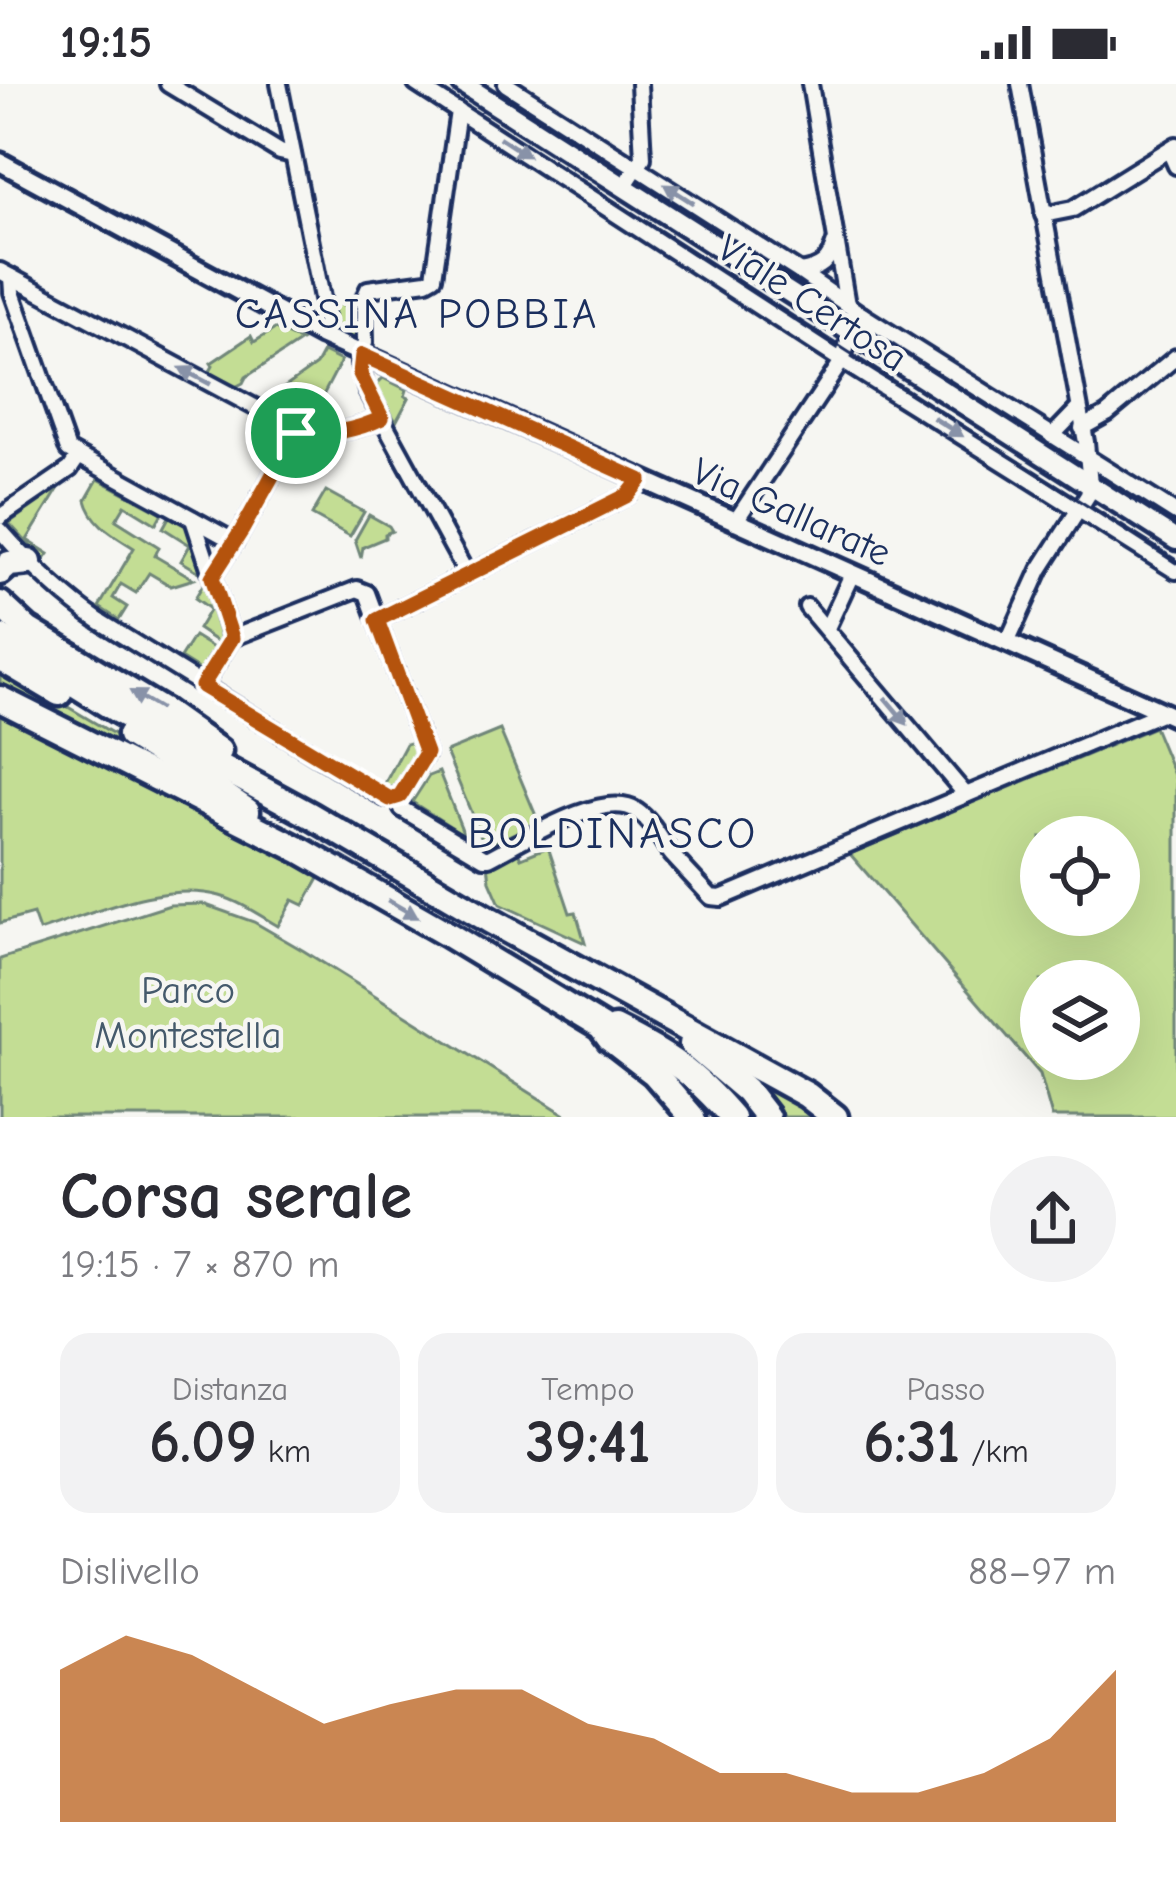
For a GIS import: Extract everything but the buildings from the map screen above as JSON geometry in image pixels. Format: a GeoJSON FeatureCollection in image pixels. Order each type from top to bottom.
{"type":"FeatureCollection","features":[{"type":"Feature","properties":{"kind":"highway"},"geometry":{"type":"LineString","coordinates":[[0,572],[9,564],[29,562]]}},
{"type":"Feature","properties":{"kind":"highway"},"geometry":{"type":"LineString","coordinates":[[0,604],[28,630],[164,712],[310,815]]}},
{"type":"Feature","properties":{"kind":"highway"},"geometry":{"type":"LineString","coordinates":[[7,652],[310,815],[489,920],[807,1095],[835,1117]]}},
{"type":"Feature","properties":{"kind":"highway"},"geometry":{"type":"LineString","coordinates":[[7,652],[302,851]]}},
{"type":"Feature","properties":{"kind":"highway"},"geometry":{"type":"LineString","coordinates":[[0,699],[302,851],[601,1027],[654,1073],[692,1117]]}},
{"type":"Feature","properties":{"kind":"highway"},"geometry":{"type":"LineString","coordinates":[[602,982],[716,1063],[767,1117]]}},
{"type":"Feature","properties":{"kind":"highway"},"geometry":{"type":"LineString","coordinates":[[601,1027],[635,1039],[689,1072],[732,1117]]}},
{"type":"Feature","properties":{"kind":"main road","name":"Viale Certosa"},"geometry":{"type":"LineString","coordinates":[[463,84],[1176,540]]}},
{"type":"Feature","properties":{"kind":"street"},"geometry":{"type":"LineString","coordinates":[[168,84],[280,152],[292,154]]}},
{"type":"Feature","properties":{"kind":"street"},"geometry":{"type":"LineString","coordinates":[[279,84],[326,318],[322,336]]}},
{"type":"Feature","properties":{"kind":"street","name":"Viale Certosa"},"geometry":{"type":"LineString","coordinates":[[416,84],[1176,571]]}},
{"type":"Feature","properties":{"kind":"street","name":"Viale Certosa"},"geometry":{"type":"LineString","coordinates":[[506,84],[1052,436],[1085,442],[1176,513]]}},
{"type":"Feature","properties":{"kind":"street"},"geometry":{"type":"LineString","coordinates":[[624,187],[638,169],[644,150],[639,84]]}},
{"type":"Feature","properties":{"kind":"street"},"geometry":{"type":"LineString","coordinates":[[810,84],[847,305]]}},
{"type":"Feature","properties":{"kind":"street"},"geometry":{"type":"LineString","coordinates":[[1007,643],[1040,570],[1090,485],[1020,84]]}},
{"type":"Feature","properties":{"kind":"street"},"geometry":{"type":"LineString","coordinates":[[458,111],[434,277],[368,289],[360,374],[462,565],[462,577]]}},
{"type":"Feature","properties":{"kind":"street"},"geometry":{"type":"LineString","coordinates":[[1043,215],[1073,209],[1172,147],[1176,166]]}},
{"type":"Feature","properties":{"kind":"street","name":"Via Gallarate"},"geometry":{"type":"LineString","coordinates":[[0,162],[362,355],[1169,715]]}},
{"type":"Feature","properties":{"kind":"street"},"geometry":{"type":"LineString","coordinates":[[800,272],[824,265],[835,242]]}},
{"type":"Feature","properties":{"kind":"street"},"geometry":{"type":"LineString","coordinates":[[6,274],[296,433],[316,435],[382,418]]}},
{"type":"Feature","properties":{"kind":"street"},"geometry":{"type":"LineString","coordinates":[[6,274],[68,450],[235,542]]}},
{"type":"Feature","properties":{"kind":"street"},"geometry":{"type":"LineString","coordinates":[[735,522],[842,361],[862,315]]}},
{"type":"Feature","properties":{"kind":"street"},"geometry":{"type":"LineString","coordinates":[[1085,442],[1107,414],[1176,357]]}},
{"type":"Feature","properties":{"kind":"street"},"geometry":{"type":"LineString","coordinates":[[1052,436],[1078,410]]}},
{"type":"Feature","properties":{"kind":"street"},"geometry":{"type":"LineString","coordinates":[[212,577],[296,433]]}},
{"type":"Feature","properties":{"kind":"street"},"geometry":{"type":"LineString","coordinates":[[0,517],[70,470],[78,457]]}},
{"type":"Feature","properties":{"kind":"street"},"geometry":{"type":"LineString","coordinates":[[377,620],[628,495],[640,480]]}},
{"type":"Feature","properties":{"kind":"street"},"geometry":{"type":"LineString","coordinates":[[193,519],[232,638]]}},
{"type":"Feature","properties":{"kind":"street"},"geometry":{"type":"LineString","coordinates":[[0,530],[74,604],[385,798],[400,796]]}},
{"type":"Feature","properties":{"kind":"street"},"geometry":{"type":"LineString","coordinates":[[826,628],[852,574]]}},
{"type":"Feature","properties":{"kind":"street"},"geometry":{"type":"LineString","coordinates":[[202,686],[232,638],[357,589],[367,592],[426,753],[400,796],[402,809],[489,858],[590,809],[635,809],[711,897],[721,898],[1169,715]]}},
{"type":"Feature","properties":{"kind":"street"},"geometry":{"type":"LineString","coordinates":[[807,607],[966,795]]}},
{"type":"Feature","properties":{"kind":"green space"},"geometry":{"type":"Polygon","coordinates":[[[333,306],[356,310],[358,341],[338,332],[333,306]]]}},
{"type":"Feature","properties":{"kind":"green space"},"geometry":{"type":"Polygon","coordinates":[[[275,329],[301,341],[235,387],[209,373],[211,363],[251,336],[254,342],[275,329]]]}},
{"type":"Feature","properties":{"kind":"green space"},"geometry":{"type":"Polygon","coordinates":[[[323,352],[341,361],[307,426],[263,403],[316,365],[323,352]]]}},
{"type":"Feature","properties":{"kind":"green space"},"geometry":{"type":"Polygon","coordinates":[[[383,378],[407,390],[409,398],[396,422],[376,385],[383,378]]]}},
{"type":"Feature","properties":{"kind":"green space"},"geometry":{"type":"Polygon","coordinates":[[[98,479],[162,513],[156,524],[125,505],[116,520],[159,547],[155,556],[194,579],[171,586],[149,573],[136,593],[121,584],[113,598],[127,607],[119,620],[99,607],[134,548],[93,516],[86,500],[98,479]]]}},
{"type":"Feature","properties":{"kind":"green space"},"geometry":{"type":"Polygon","coordinates":[[[59,488],[27,540],[49,554],[44,561],[9,523],[59,488]]]}},
{"type":"Feature","properties":{"kind":"green space"},"geometry":{"type":"Polygon","coordinates":[[[326,491],[364,512],[350,536],[312,515],[326,491]]]}},
{"type":"Feature","properties":{"kind":"green space"},"geometry":{"type":"Polygon","coordinates":[[[369,515],[392,531],[363,547],[361,558],[355,540],[369,515]]]}},
{"type":"Feature","properties":{"kind":"green space"},"geometry":{"type":"Polygon","coordinates":[[[169,517],[186,526],[201,573],[181,561],[190,545],[163,528],[169,517]]]}},
{"type":"Feature","properties":{"kind":"green space"},"geometry":{"type":"Polygon","coordinates":[[[204,583],[219,643],[198,629],[210,609],[195,598],[204,583]]]}},
{"type":"Feature","properties":{"kind":"green space"},"geometry":{"type":"Polygon","coordinates":[[[194,636],[215,649],[201,671],[180,658],[194,636]]]}},
{"type":"Feature","properties":{"kind":"green space"},"geometry":{"type":"Polygon","coordinates":[[[0,667],[192,780],[191,782],[0,685],[0,667]]]}},
{"type":"Feature","properties":{"kind":"green space"},"geometry":{"type":"Polygon","coordinates":[[[0,713],[93,755],[322,873],[304,905],[293,900],[278,926],[235,902],[198,892],[128,901],[39,931],[33,914],[0,923],[0,713]]]}},
{"type":"Feature","properties":{"kind":"green space"},"geometry":{"type":"Polygon","coordinates":[[[1154,727],[1176,780],[1176,1117],[1052,1117],[1042,1080],[1140,1080],[1140,960],[1020,960],[1020,1051],[850,854],[1154,727]]]}},
{"type":"Feature","properties":{"kind":"green space"},"geometry":{"type":"Polygon","coordinates":[[[500,730],[539,823],[485,846],[446,752],[500,730]]]}},
{"type":"Feature","properties":{"kind":"green space"},"geometry":{"type":"Polygon","coordinates":[[[412,742],[417,753],[394,791],[384,785],[406,744],[412,742]]]}},
{"type":"Feature","properties":{"kind":"green space"},"geometry":{"type":"Polygon","coordinates":[[[439,772],[464,835],[412,802],[429,776],[439,772]]]}},
{"type":"Feature","properties":{"kind":"green space"},"geometry":{"type":"Polygon","coordinates":[[[548,847],[585,943],[500,904],[490,881],[488,864],[517,850],[521,858],[548,847]]]}},
{"type":"Feature","properties":{"kind":"green space","name":"Parco Montestella"},"geometry":{"type":"Polygon","coordinates":[[[203,904],[254,922],[304,951],[569,1117],[0,1117],[0,959],[170,905],[203,904]]]}},
{"type":"Feature","properties":{"kind":"green space"},"geometry":{"type":"Polygon","coordinates":[[[730,1064],[819,1117],[776,1117],[730,1064]]]}},
{"type":"Feature","properties":{"kind":"tram line"},"geometry":{"type":"LineString","coordinates":[[433,84],[1176,563]]}},
{"type":"Feature","properties":{"kind":"district","name":"CASSINA POBBIA"},"geometry":{"type":"Point","coordinates":[417,313]}},
{"type":"Feature","properties":{"kind":"district","name":"BOLDINASCO"},"geometry":{"type":"Point","coordinates":[613,832]}},
{"type":"Feature","properties":{"kind":"route"},"geometry":{"type":"LineString","coordinates":[[362,355],[640,480],[628,495],[377,620],[426,753],[400,796],[393,799],[202,686],[232,638],[212,577],[296,433],[316,435],[382,418],[360,374],[362,355]]}}]}
